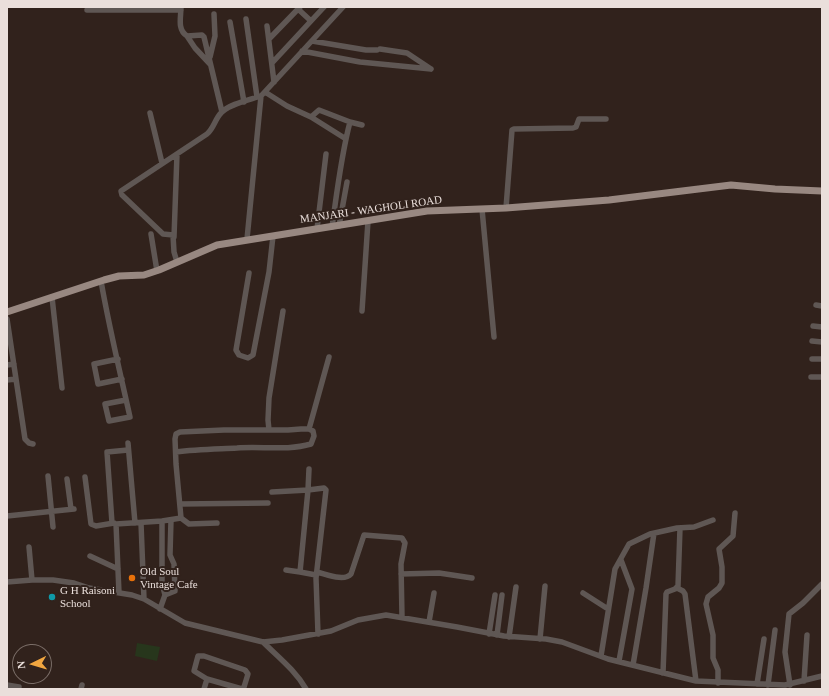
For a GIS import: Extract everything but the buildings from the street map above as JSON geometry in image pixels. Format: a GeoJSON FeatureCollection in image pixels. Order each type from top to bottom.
{"type":"FeatureCollection","features":[{"type":"Feature","properties":{"kind":"main road","name":"MANJARI - WAGHOLI ROAD"},"geometry":{"type":"LineString","coordinates":[[7,312],[119,276],[144,275],[157,271],[217,245],[427,211],[506,208],[609,200],[732,185],[775,190],[822,191]]}},
{"type":"Feature","properties":{"kind":"street"},"geometry":{"type":"LineString","coordinates":[[272,63],[324,7]]}},
{"type":"Feature","properties":{"kind":"street"},"geometry":{"type":"LineString","coordinates":[[177,262],[174,252],[173,235],[163,234],[156,229],[122,195],[122,189],[210,132],[222,112],[261,95],[343,7]]}},
{"type":"Feature","properties":{"kind":"street"},"geometry":{"type":"LineString","coordinates":[[269,39],[299,8],[311,21]]}},
{"type":"Feature","properties":{"kind":"street"},"geometry":{"type":"LineString","coordinates":[[87,10],[181,9],[181,31],[187,36],[195,48],[210,62]]}},
{"type":"Feature","properties":{"kind":"street"},"geometry":{"type":"LineString","coordinates":[[210,62],[215,36],[214,14]]}},
{"type":"Feature","properties":{"kind":"street"},"geometry":{"type":"LineString","coordinates":[[246,19],[261,95],[247,239]]}},
{"type":"Feature","properties":{"kind":"street"},"geometry":{"type":"LineString","coordinates":[[230,22],[244,102]]}},
{"type":"Feature","properties":{"kind":"street"},"geometry":{"type":"LineString","coordinates":[[267,26],[274,82]]}},
{"type":"Feature","properties":{"kind":"street"},"geometry":{"type":"LineString","coordinates":[[187,36],[203,36],[222,112]]}},
{"type":"Feature","properties":{"kind":"street"},"geometry":{"type":"LineString","coordinates":[[302,51],[360,62],[431,70],[407,53],[366,50],[312,41]]}},
{"type":"Feature","properties":{"kind":"street"},"geometry":{"type":"LineString","coordinates":[[261,95],[311,117],[346,139]]}},
{"type":"Feature","properties":{"kind":"street"},"geometry":{"type":"LineString","coordinates":[[311,117],[320,110],[362,126]]}},
{"type":"Feature","properties":{"kind":"street"},"geometry":{"type":"LineString","coordinates":[[150,113],[162,163]]}},
{"type":"Feature","properties":{"kind":"street"},"geometry":{"type":"LineString","coordinates":[[506,208],[512,130],[572,128],[576,127],[580,118],[606,119]]}},
{"type":"Feature","properties":{"kind":"street"},"geometry":{"type":"LineString","coordinates":[[336,226],[346,139],[350,122]]}},
{"type":"Feature","properties":{"kind":"street"},"geometry":{"type":"LineString","coordinates":[[174,252],[177,154]]}},
{"type":"Feature","properties":{"kind":"street"},"geometry":{"type":"LineString","coordinates":[[317,229],[326,154]]}},
{"type":"Feature","properties":{"kind":"street"},"geometry":{"type":"LineString","coordinates":[[336,226],[347,182]]}},
{"type":"Feature","properties":{"kind":"street"},"geometry":{"type":"LineString","coordinates":[[482,209],[494,336]]}},
{"type":"Feature","properties":{"kind":"street"},"geometry":{"type":"LineString","coordinates":[[362,311],[368,221]]}},
{"type":"Feature","properties":{"kind":"street"},"geometry":{"type":"LineString","coordinates":[[151,234],[157,271]]}},
{"type":"Feature","properties":{"kind":"street"},"geometry":{"type":"LineString","coordinates":[[248,273],[236,350],[239,355],[248,358],[253,355],[269,272],[273,236]]}},
{"type":"Feature","properties":{"kind":"street"},"geometry":{"type":"LineString","coordinates":[[101,281],[130,417],[109,421],[106,404],[126,400]]}},
{"type":"Feature","properties":{"kind":"street"},"geometry":{"type":"LineString","coordinates":[[52,298],[62,388]]}},
{"type":"Feature","properties":{"kind":"street"},"geometry":{"type":"LineString","coordinates":[[816,305],[822,306]]}},
{"type":"Feature","properties":{"kind":"street"},"geometry":{"type":"LineString","coordinates":[[269,430],[269,398],[283,311]]}},
{"type":"Feature","properties":{"kind":"street"},"geometry":{"type":"LineString","coordinates":[[7,319],[24,440],[33,444]]}},
{"type":"Feature","properties":{"kind":"street"},"geometry":{"type":"LineString","coordinates":[[813,326],[822,327]]}},
{"type":"Feature","properties":{"kind":"street"},"geometry":{"type":"LineString","coordinates":[[812,341],[822,342]]}},
{"type":"Feature","properties":{"kind":"street"},"geometry":{"type":"LineString","coordinates":[[309,429],[329,357]]}},
{"type":"Feature","properties":{"kind":"street"},"geometry":{"type":"LineString","coordinates":[[118,359],[94,364],[98,384],[122,379]]}},
{"type":"Feature","properties":{"kind":"street"},"geometry":{"type":"LineString","coordinates":[[812,359],[822,359]]}},
{"type":"Feature","properties":{"kind":"street"},"geometry":{"type":"LineString","coordinates":[[7,365],[14,364]]}},
{"type":"Feature","properties":{"kind":"street"},"geometry":{"type":"LineString","coordinates":[[811,377],[822,377]]}},
{"type":"Feature","properties":{"kind":"street"},"geometry":{"type":"LineString","coordinates":[[7,380],[16,379]]}},
{"type":"Feature","properties":{"kind":"street"},"geometry":{"type":"LineString","coordinates":[[176,452],[237,448],[272,449],[305,446],[311,444],[314,436],[313,431],[309,429],[224,430],[180,432],[176,434],[175,439],[181,518]]}},
{"type":"Feature","properties":{"kind":"street"},"geometry":{"type":"LineString","coordinates":[[128,443],[138,523],[144,600]]}},
{"type":"Feature","properties":{"kind":"street"},"geometry":{"type":"LineString","coordinates":[[119,593],[114,523],[106,452],[128,450]]}},
{"type":"Feature","properties":{"kind":"street"},"geometry":{"type":"LineString","coordinates":[[300,572],[308,490],[308,469]]}},
{"type":"Feature","properties":{"kind":"street"},"geometry":{"type":"LineString","coordinates":[[48,476],[53,527]]}},
{"type":"Feature","properties":{"kind":"street"},"geometry":{"type":"LineString","coordinates":[[84,477],[90,524],[96,526],[114,523],[138,523],[181,518],[189,524],[216,523]]}},
{"type":"Feature","properties":{"kind":"street"},"geometry":{"type":"LineString","coordinates":[[7,516],[72,509],[67,479]]}},
{"type":"Feature","properties":{"kind":"street"},"geometry":{"type":"LineString","coordinates":[[272,492],[324,488],[326,490],[316,574],[318,634]]}},
{"type":"Feature","properties":{"kind":"street"},"geometry":{"type":"LineString","coordinates":[[180,504],[268,503]]}},
{"type":"Feature","properties":{"kind":"street"},"geometry":{"type":"LineString","coordinates":[[718,683],[718,670],[713,658],[713,635],[706,604],[708,597],[719,588],[722,583],[720,549],[733,536],[735,513]]}},
{"type":"Feature","properties":{"kind":"street"},"geometry":{"type":"LineString","coordinates":[[165,595],[175,591],[174,564],[170,555],[171,520]]}},
{"type":"Feature","properties":{"kind":"street"},"geometry":{"type":"LineString","coordinates":[[601,656],[615,569],[629,544],[646,535],[680,528],[694,527],[713,520]]}},
{"type":"Feature","properties":{"kind":"street"},"geometry":{"type":"LineString","coordinates":[[160,609],[165,595],[162,583],[162,521]]}},
{"type":"Feature","properties":{"kind":"street"},"geometry":{"type":"LineString","coordinates":[[677,588],[680,528]]}},
{"type":"Feature","properties":{"kind":"street"},"geometry":{"type":"LineString","coordinates":[[633,665],[654,533]]}},
{"type":"Feature","properties":{"kind":"street"},"geometry":{"type":"LineString","coordinates":[[286,570],[343,578],[351,574],[363,536],[367,535],[404,539],[405,543],[401,574],[402,617]]}},
{"type":"Feature","properties":{"kind":"street"},"geometry":{"type":"LineString","coordinates":[[29,547],[32,580]]}},
{"type":"Feature","properties":{"kind":"street"},"geometry":{"type":"LineString","coordinates":[[90,556],[118,569]]}},
{"type":"Feature","properties":{"kind":"street"},"geometry":{"type":"LineString","coordinates":[[619,661],[632,589],[621,560]]}},
{"type":"Feature","properties":{"kind":"street"},"geometry":{"type":"LineString","coordinates":[[401,574],[439,573],[472,578]]}},
{"type":"Feature","properties":{"kind":"street"},"geometry":{"type":"LineString","coordinates":[[7,582],[53,580],[74,583],[89,588],[132,596],[144,600],[185,623],[263,642],[318,634],[331,631],[358,620],[386,615],[489,634],[562,642],[601,656],[696,681],[790,685],[822,676]]}},
{"type":"Feature","properties":{"kind":"street"},"geometry":{"type":"LineString","coordinates":[[790,685],[785,652],[789,614],[803,603],[822,584]]}},
{"type":"Feature","properties":{"kind":"street"},"geometry":{"type":"LineString","coordinates":[[540,639],[545,586]]}},
{"type":"Feature","properties":{"kind":"street"},"geometry":{"type":"LineString","coordinates":[[509,637],[516,587]]}},
{"type":"Feature","properties":{"kind":"street"},"geometry":{"type":"LineString","coordinates":[[663,673],[666,594],[667,592],[677,588],[685,594],[696,681]]}},
{"type":"Feature","properties":{"kind":"street"},"geometry":{"type":"LineString","coordinates":[[429,622],[434,593]]}},
{"type":"Feature","properties":{"kind":"street"},"geometry":{"type":"LineString","coordinates":[[583,593],[608,609]]}},
{"type":"Feature","properties":{"kind":"street"},"geometry":{"type":"LineString","coordinates":[[489,634],[495,595]]}},
{"type":"Feature","properties":{"kind":"street"},"geometry":{"type":"LineString","coordinates":[[497,635],[502,595]]}},
{"type":"Feature","properties":{"kind":"street"},"geometry":{"type":"LineString","coordinates":[[768,685],[775,630]]}},
{"type":"Feature","properties":{"kind":"street"},"geometry":{"type":"LineString","coordinates":[[804,681],[807,634]]}},
{"type":"Feature","properties":{"kind":"street"},"geometry":{"type":"LineString","coordinates":[[757,684],[764,639]]}},
{"type":"Feature","properties":{"kind":"street"},"geometry":{"type":"LineString","coordinates":[[263,642],[282,659],[302,682],[306,689]]}},
{"type":"Feature","properties":{"kind":"street"},"geometry":{"type":"LineString","coordinates":[[198,656],[204,656],[245,670],[248,675],[242,689],[207,679],[194,671],[198,656]]}},
{"type":"Feature","properties":{"kind":"street"},"geometry":{"type":"LineString","coordinates":[[204,689],[207,679]]}},
{"type":"Feature","properties":{"kind":"street"},"geometry":{"type":"LineString","coordinates":[[7,685],[19,687]]}},
{"type":"Feature","properties":{"kind":"green space"},"geometry":{"type":"Polygon","coordinates":[[[137,643],[160,647],[157,661],[135,656],[137,643]]]}},
{"type":"Feature","properties":{"kind":"place","name":"Old Soul Vintage Cafe"},"geometry":{"type":"Point","coordinates":[132,578]}},
{"type":"Feature","properties":{"kind":"place","name":"G H Raisoni School"},"geometry":{"type":"Point","coordinates":[52,597]}}]}
